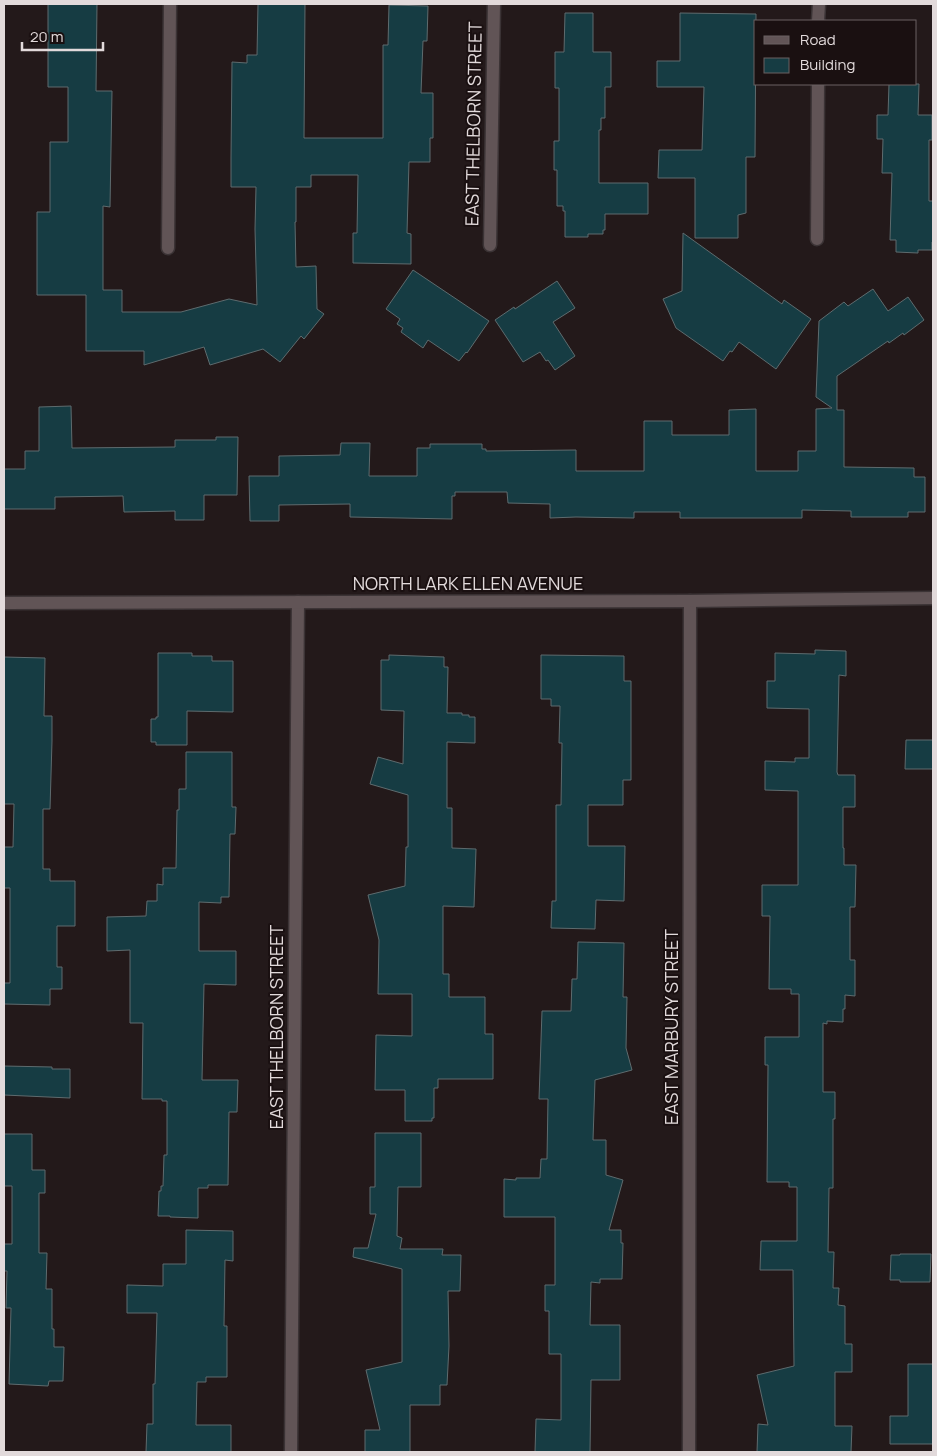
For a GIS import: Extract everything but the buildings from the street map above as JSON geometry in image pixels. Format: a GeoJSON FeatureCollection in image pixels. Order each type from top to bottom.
{"type":"FeatureCollection","features":[{"type":"Feature","properties":{"kind":"street"},"geometry":{"type":"LineString","coordinates":[[168,248],[170,4]]}},
{"type":"Feature","properties":{"kind":"street","name":"EAST THELBORN STREET"},"geometry":{"type":"LineString","coordinates":[[490,245],[494,4]]}},
{"type":"Feature","properties":{"kind":"street"},"geometry":{"type":"LineString","coordinates":[[818,4],[818,20]]}},
{"type":"Feature","properties":{"kind":"street"},"geometry":{"type":"LineString","coordinates":[[817,238],[818,85]]}},
{"type":"Feature","properties":{"kind":"street","name":"NORTH LARK ELLEN AVENUE"},"geometry":{"type":"LineString","coordinates":[[4,603],[690,601],[933,598]]}},
{"type":"Feature","properties":{"kind":"street","name":"EAST MARBURY STREET"},"geometry":{"type":"LineString","coordinates":[[689,1452],[690,601]]}},
{"type":"Feature","properties":{"kind":"street","name":"EAST THELBORN STREET"},"geometry":{"type":"LineString","coordinates":[[291,1452],[298,602]]}}]}
